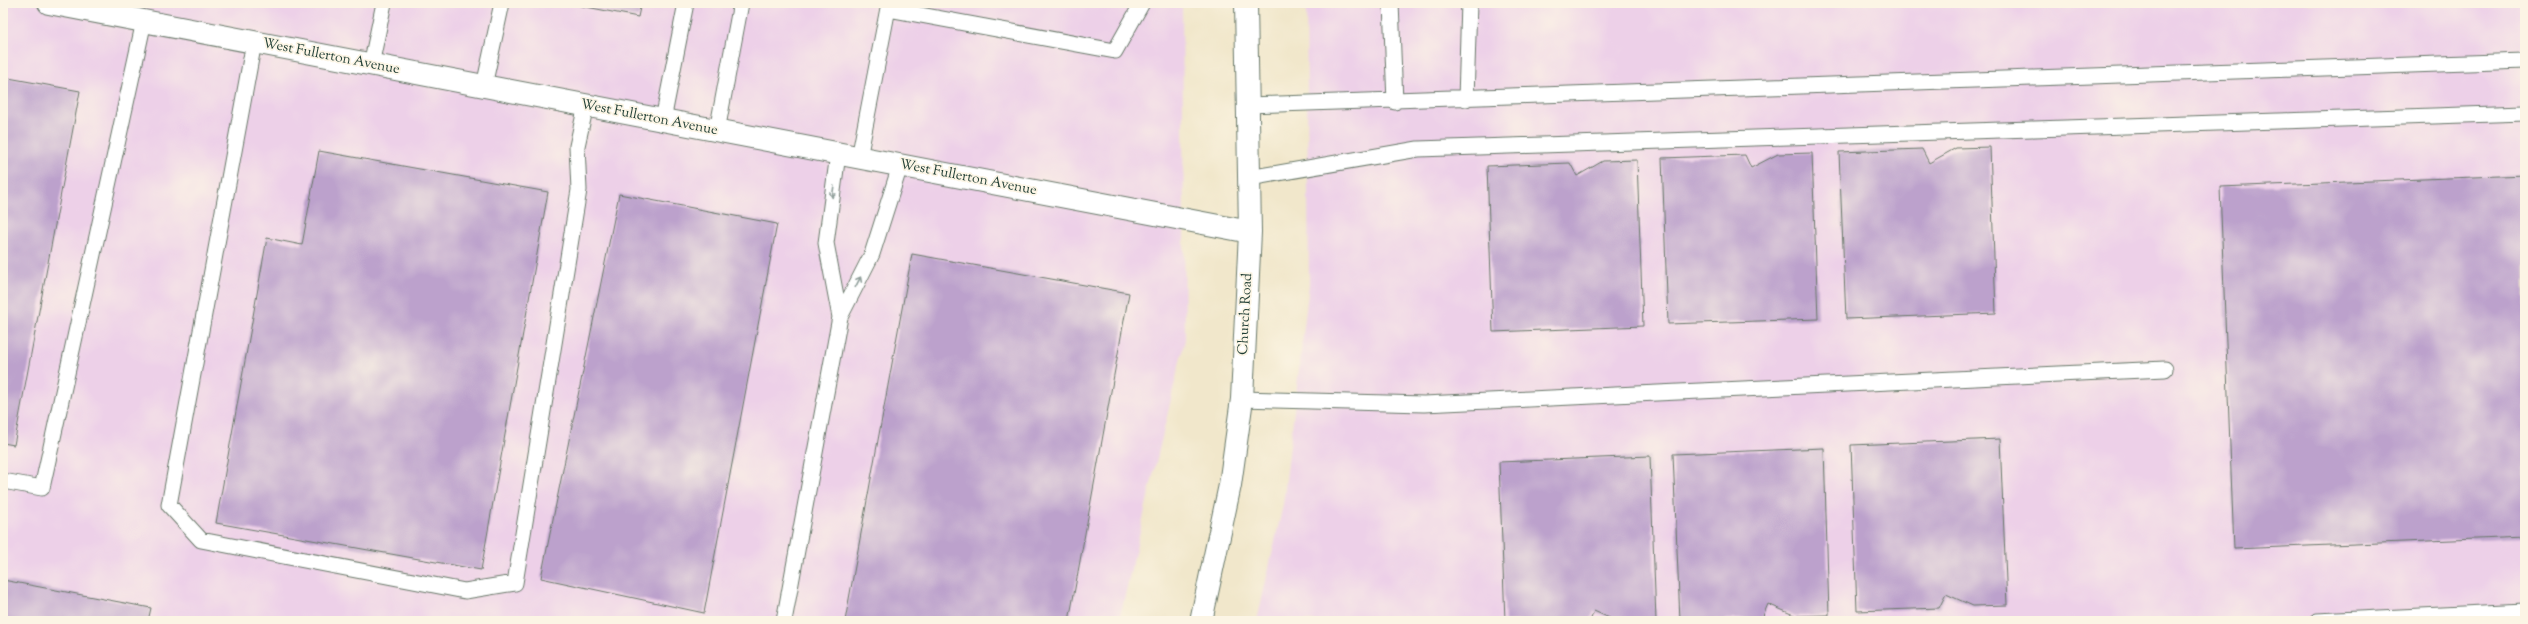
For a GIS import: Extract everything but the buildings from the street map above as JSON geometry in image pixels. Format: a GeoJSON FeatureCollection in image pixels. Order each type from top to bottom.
{"type":"FeatureCollection","features":[{"type":"Feature","properties":{"kind":"street","name":"West Fullerton Avenue"},"geometry":{"type":"LineString","coordinates":[[49,3],[105,8],[144,21],[1250,232]]}},
{"type":"Feature","properties":{"kind":"street","name":"Church Road"},"geometry":{"type":"LineString","coordinates":[[1201,621],[1230,485],[1242,399],[1250,232],[1246,3]]}},
{"type":"Feature","properties":{"kind":"lane"},"geometry":{"type":"LineString","coordinates":[[372,65],[384,3]]}},
{"type":"Feature","properties":{"kind":"lane"},"geometry":{"type":"LineString","coordinates":[[484,86],[502,3]]}},
{"type":"Feature","properties":{"kind":"lane"},"geometry":{"type":"LineString","coordinates":[[663,120],[686,3]]}},
{"type":"Feature","properties":{"kind":"lane"},"geometry":{"type":"LineString","coordinates":[[717,131],[741,3]]}},
{"type":"Feature","properties":{"kind":"lane"},"geometry":{"type":"LineString","coordinates":[[840,317],[826,243],[888,6],[1115,51],[1142,3]]}},
{"type":"Feature","properties":{"kind":"lane"},"geometry":{"type":"LineString","coordinates":[[1391,3],[1395,102]]}},
{"type":"Feature","properties":{"kind":"lane"},"geometry":{"type":"LineString","coordinates":[[1466,100],[1469,3]]}},
{"type":"Feature","properties":{"kind":"lane"},"geometry":{"type":"LineString","coordinates":[[3,481],[42,488],[144,21]]}},
{"type":"Feature","properties":{"kind":"lane"},"geometry":{"type":"LineString","coordinates":[[254,42],[169,505],[201,540],[465,591],[515,583],[579,190],[577,146],[586,106]]}},
{"type":"Feature","properties":{"kind":"lane"},"geometry":{"type":"LineString","coordinates":[[1248,106],[1466,100],[2525,62]]}},
{"type":"Feature","properties":{"kind":"lane"},"geometry":{"type":"LineString","coordinates":[[1249,178],[1418,149],[2525,113]]}},
{"type":"Feature","properties":{"kind":"lane"},"geometry":{"type":"LineString","coordinates":[[784,621],[840,317],[872,254],[900,166]]}},
{"type":"Feature","properties":{"kind":"lane"},"geometry":{"type":"LineString","coordinates":[[1242,399],[1424,404],[2165,369]]}},
{"type":"Feature","properties":{"kind":"lane"},"geometry":{"type":"LineString","coordinates":[[2317,621],[2525,611]]}},
{"type":"Feature","properties":{"kind":"shaded area"},"geometry":{"type":"Polygon","coordinates":[[[3,3],[1182,3],[1185,339],[1119,621],[3,621],[3,3]]]}},
{"type":"Feature","properties":{"kind":"shaded area"},"geometry":{"type":"Polygon","coordinates":[[[1306,3],[2525,3],[2525,621],[1257,621],[1283,505],[1309,284],[1306,3]]]}}]}
